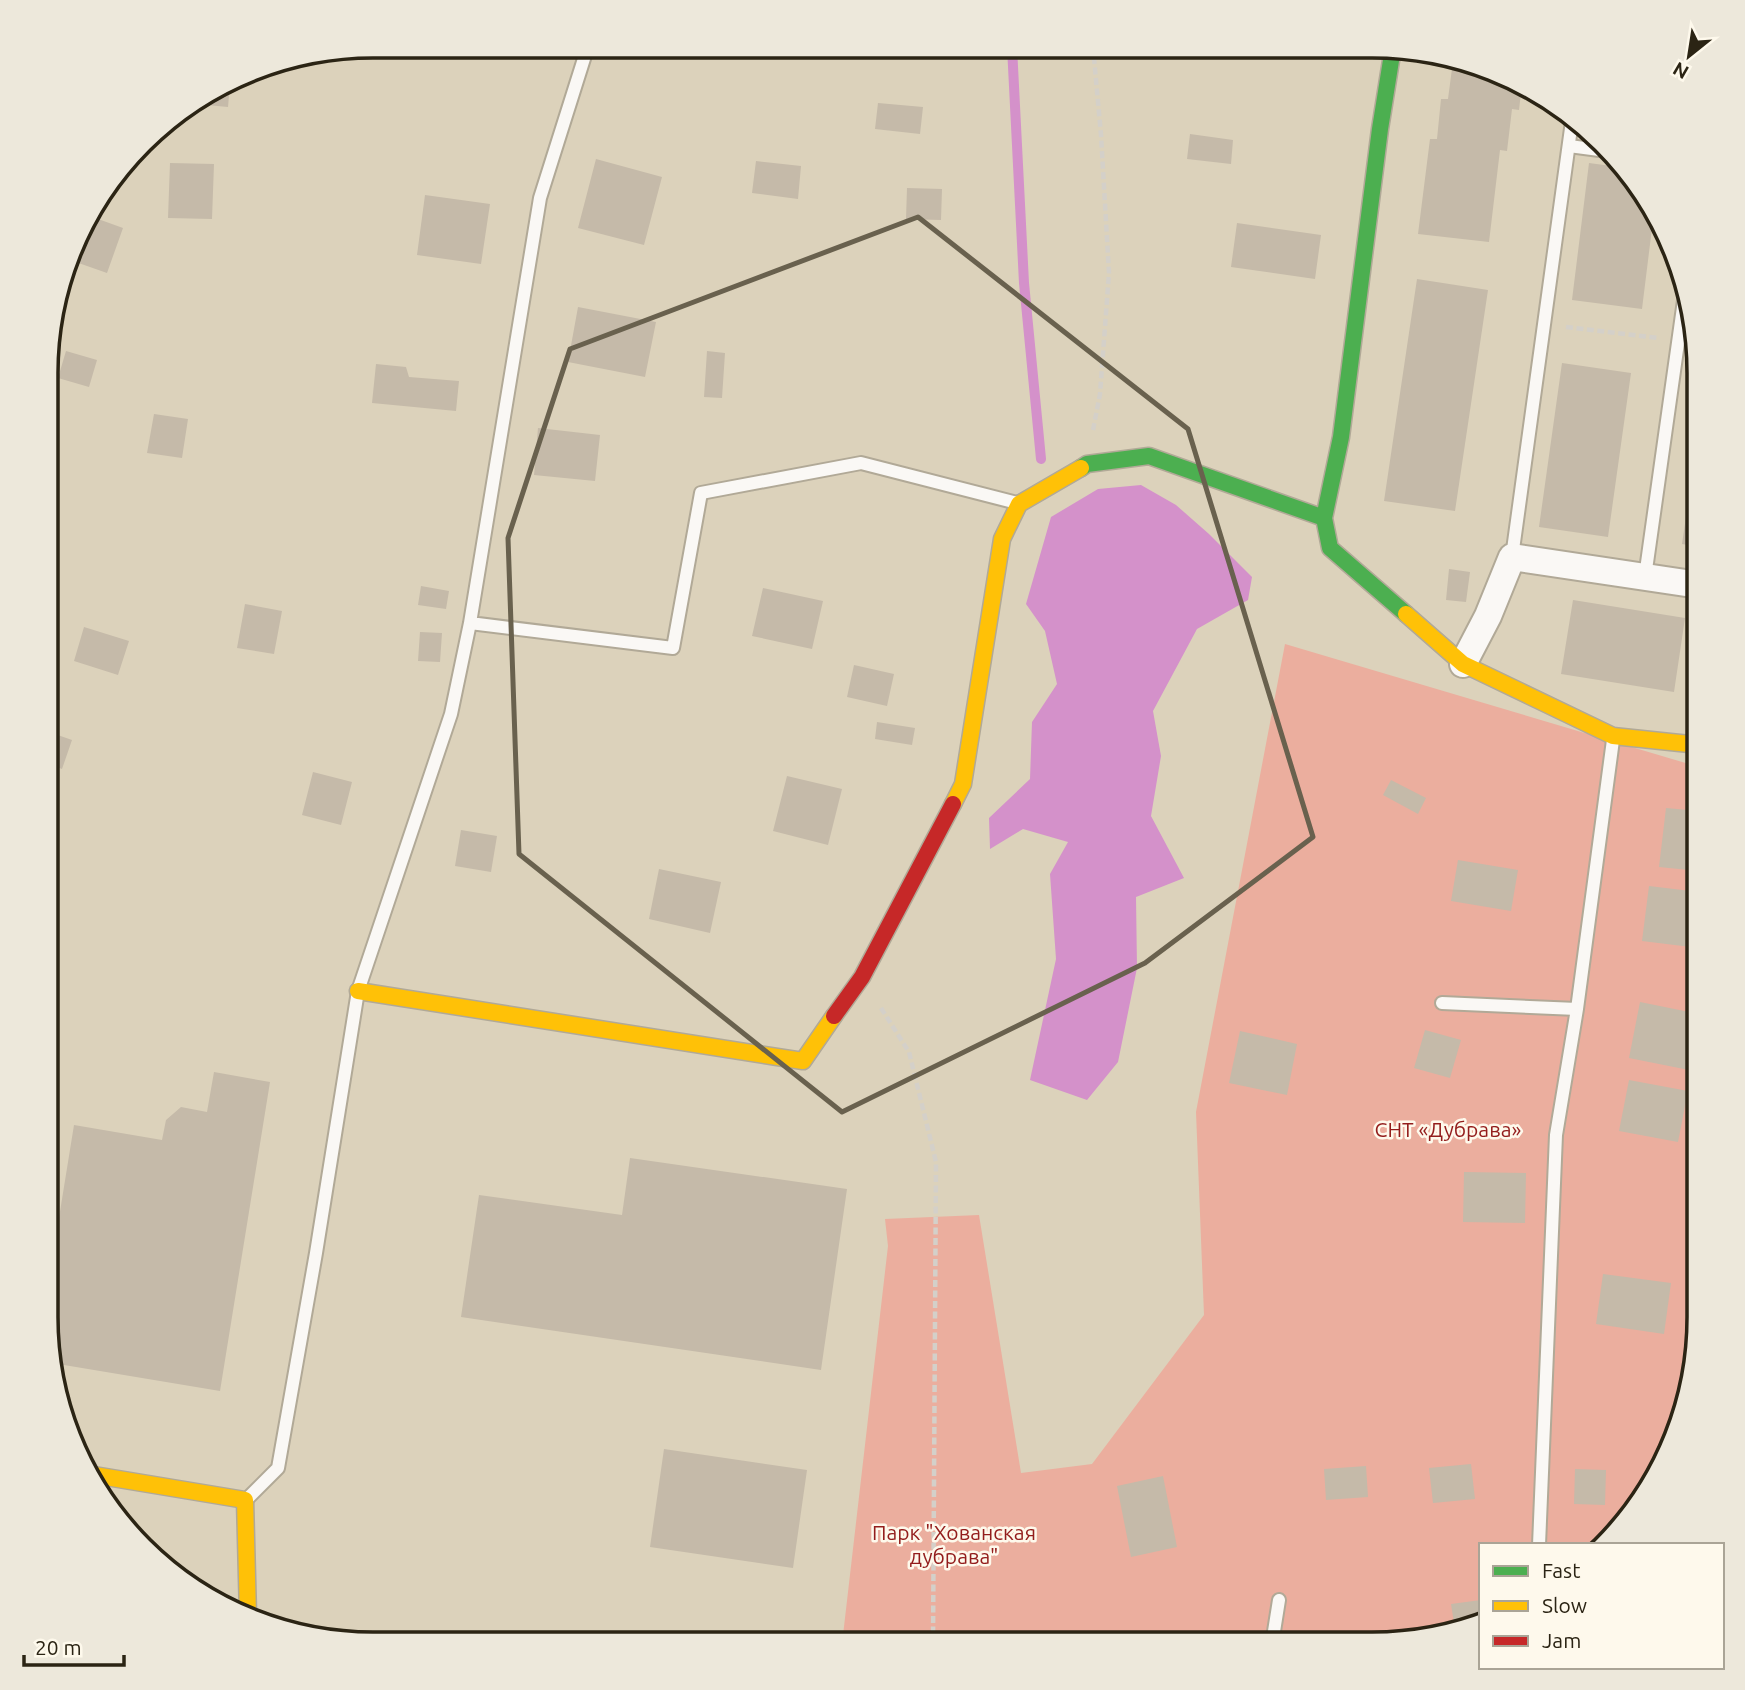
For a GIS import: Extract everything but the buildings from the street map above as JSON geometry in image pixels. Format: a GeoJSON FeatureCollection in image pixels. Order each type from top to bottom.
{"type":"FeatureCollection","features":[{"type":"Feature","properties":{"kind":"street"},"geometry":{"type":"LineString","coordinates":[[1391,58],[1380,129],[1342,437],[1324,518],[1330,548],[1463,664],[1613,736],[1687,744]]}},
{"type":"Feature","properties":{"kind":"street"},"geometry":{"type":"LineString","coordinates":[[358,990],[803,1061],[862,977],[963,783],[1002,539],[1020,504],[1087,464],[1149,456],[1324,518]]}},
{"type":"Feature","properties":{"kind":"street"},"geometry":{"type":"LineString","coordinates":[[1463,664],[1488,616],[1512,557],[1687,583]]}},
{"type":"Feature","properties":{"kind":"street"},"geometry":{"type":"LineString","coordinates":[[101,1476],[245,1500],[248,1606]]}},
{"type":"Feature","properties":{"kind":"lane"},"geometry":{"type":"LineString","coordinates":[[245,1500],[278,1468],[358,990],[451,713],[470,624],[540,198],[584,58]]}},
{"type":"Feature","properties":{"kind":"lane"},"geometry":{"type":"LineString","coordinates":[[1512,557],[1571,129]]}},
{"type":"Feature","properties":{"kind":"lane"},"geometry":{"type":"LineString","coordinates":[[1569,146],[1594,149]]}},
{"type":"Feature","properties":{"kind":"lane"},"geometry":{"type":"LineString","coordinates":[[1645,577],[1682,315]]}},
{"type":"Feature","properties":{"kind":"lane"},"geometry":{"type":"LineString","coordinates":[[470,624],[673,648],[701,493],[861,463],[1020,504]]}},
{"type":"Feature","properties":{"kind":"lane"},"geometry":{"type":"LineString","coordinates":[[1539,1543],[1556,1135],[1577,1009],[1613,736]]}},
{"type":"Feature","properties":{"kind":"lane"},"geometry":{"type":"LineString","coordinates":[[1442,1003],[1577,1009]]}},
{"type":"Feature","properties":{"kind":"lane"},"geometry":{"type":"LineString","coordinates":[[1274,1632],[1279,1600]]}},
{"type":"Feature","properties":{"kind":"path"},"geometry":{"type":"LineString","coordinates":[[1087,464],[1100,394],[1109,272],[1094,58]]}},
{"type":"Feature","properties":{"kind":"path"},"geometry":{"type":"LineString","coordinates":[[1545,324],[1678,341]]}},
{"type":"Feature","properties":{"kind":"path"},"geometry":{"type":"LineString","coordinates":[[862,977],[909,1052],[936,1162],[933,1632]]}},
{"type":"Feature","properties":{"kind":"highlighted area"},"geometry":{"type":"Polygon","coordinates":[[[918,217],[1188,429],[1313,837],[1145,963],[842,1112],[519,854],[508,538],[570,349],[918,217]]]}},
{"type":"Feature","properties":{"kind":"green space","name":"СНТ «Дубрава»"},"geometry":{"type":"Polygon","coordinates":[[[1285,644],[1687,763],[1685,1358],[1671,1419],[1655,1457],[1622,1509],[1595,1540],[1592,1543],[1479,1543],[1479,1614],[1413,1630],[843,1632],[888,1246],[885,1219],[979,1215],[1021,1473],[1092,1464],[1204,1315],[1196,1112],[1285,644]]]}},
{"type":"Feature","properties":{"kind":"shaded area"},"geometry":{"type":"Polygon","coordinates":[[[1141,485],[1176,505],[1252,577],[1248,600],[1197,629],[1153,711],[1161,756],[1151,816],[1184,878],[1136,897],[1137,968],[1118,1062],[1087,1100],[1030,1080],[1056,959],[1050,874],[1068,842],[1023,829],[990,849],[989,818],[1030,779],[1032,722],[1057,684],[1045,631],[1026,604],[1051,517],[1098,489],[1141,485]]]}},
{"type":"Feature","properties":{"kind":"waterway"},"geometry":{"type":"LineString","coordinates":[[1013,58],[1024,283],[1041,459]]}},
{"type":"Feature","properties":{"kind":"traffic: fast"},"geometry":{"type":"LineString","coordinates":[[1324,518],[1341,437],[1391,58]]}},
{"type":"Feature","properties":{"kind":"traffic: fast"},"geometry":{"type":"LineString","coordinates":[[1081,468],[1087,464],[1149,456],[1324,518],[1330,548],[1406,614]]}},
{"type":"Feature","properties":{"kind":"traffic: slow"},"geometry":{"type":"LineString","coordinates":[[953,804],[963,784],[1002,539],[1019,504],[1081,468]]}},
{"type":"Feature","properties":{"kind":"traffic: slow"},"geometry":{"type":"LineString","coordinates":[[1406,614],[1463,664],[1613,736],[1687,744]]}},
{"type":"Feature","properties":{"kind":"traffic: slow"},"geometry":{"type":"LineString","coordinates":[[358,991],[803,1061],[834,1016]]}},
{"type":"Feature","properties":{"kind":"traffic: slow"},"geometry":{"type":"LineString","coordinates":[[101,1476],[245,1500],[248,1606]]}},
{"type":"Feature","properties":{"kind":"traffic: jam"},"geometry":{"type":"LineString","coordinates":[[834,1016],[862,977],[953,804]]}},
{"type":"Feature","properties":{"kind":"park label","name":"Парк \"Хованская дубрава\""},"geometry":{"type":"Point","coordinates":[954,1545]}}]}
